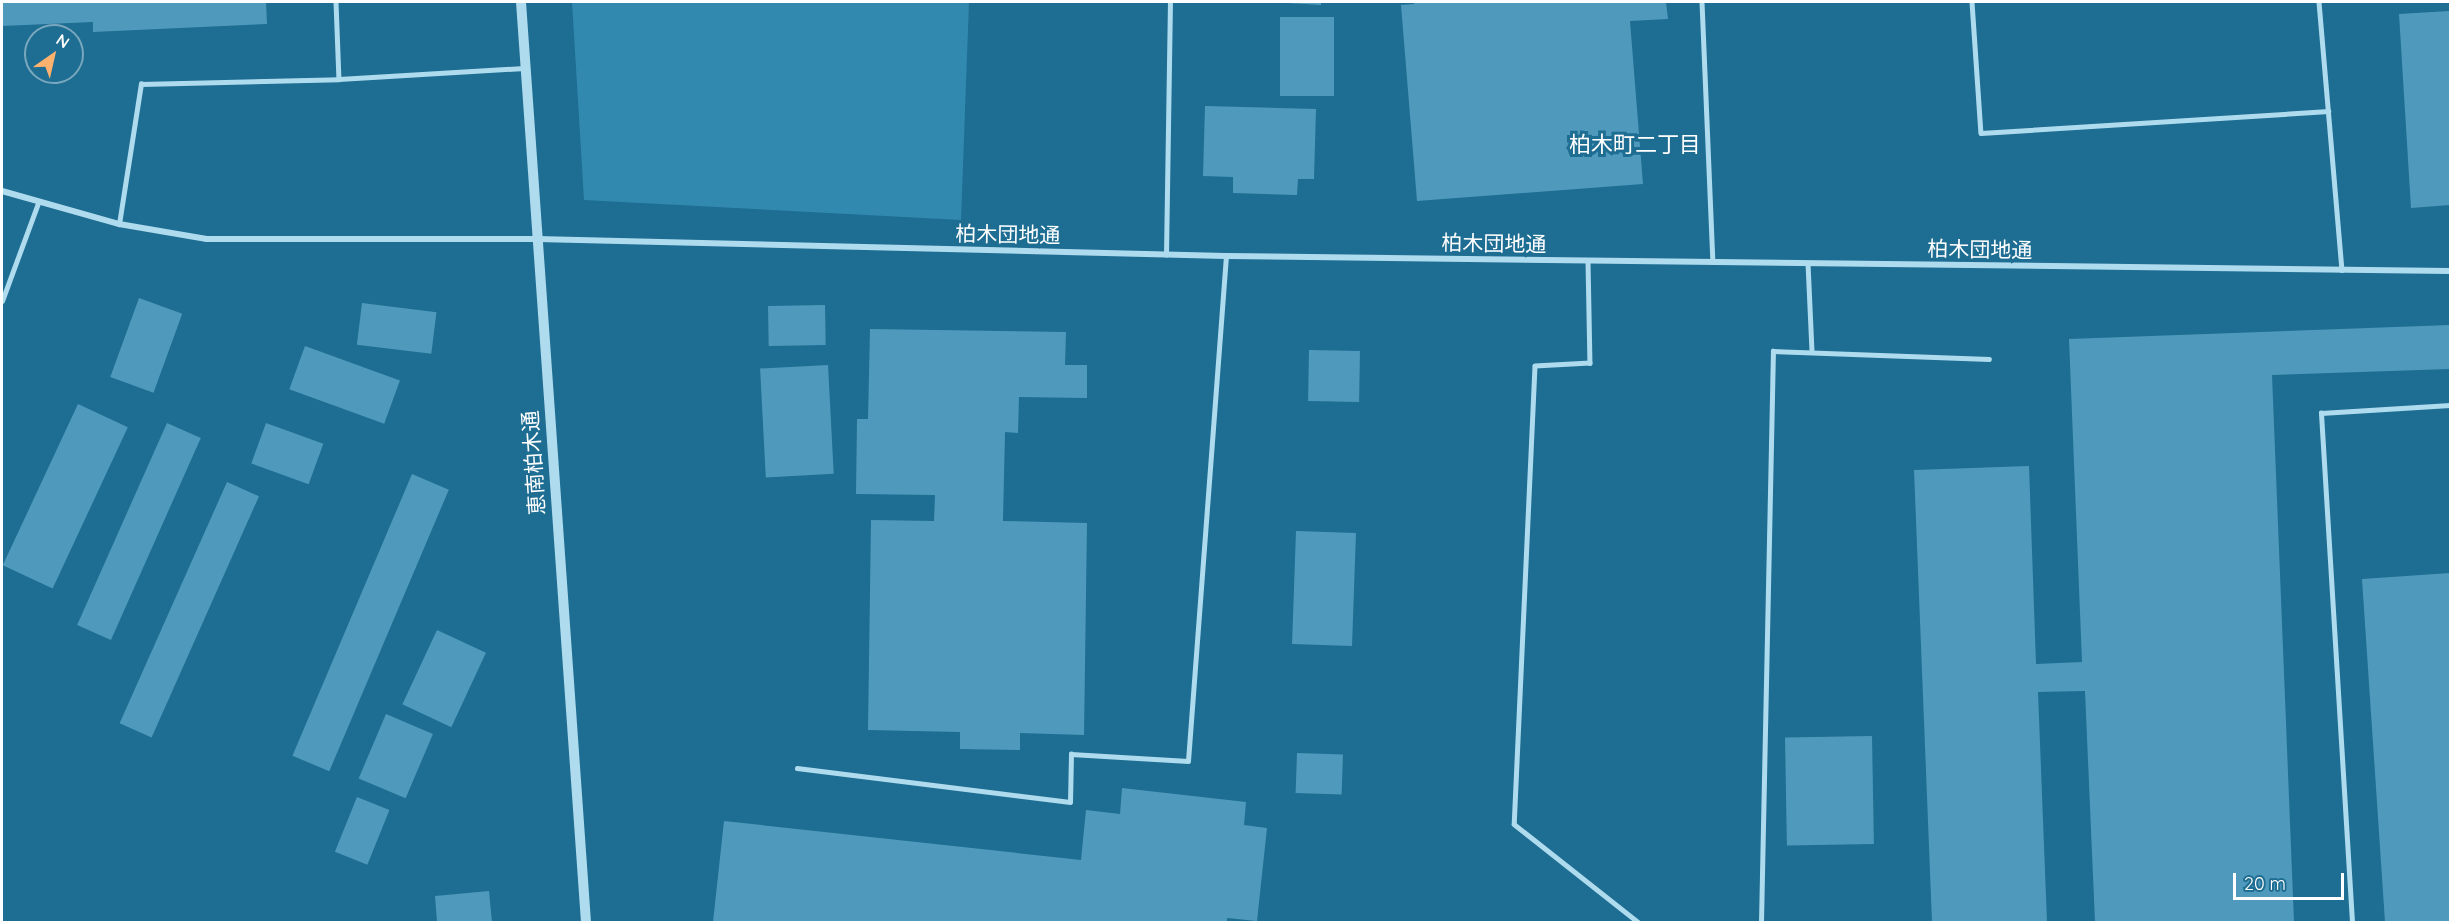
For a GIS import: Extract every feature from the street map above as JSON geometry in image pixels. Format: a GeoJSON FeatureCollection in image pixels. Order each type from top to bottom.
{"type":"FeatureCollection","features":[{"type":"Feature","properties":{"kind":"street","name":"恵南柏木通"},"geometry":{"type":"LineString","coordinates":[[521,2],[586,922]]}},
{"type":"Feature","properties":{"kind":"street","name":"柏木団地通"},"geometry":{"type":"LineString","coordinates":[[2,191],[119,224],[207,239],[537,239],[1166,255],[2451,271]]}},
{"type":"Feature","properties":{"kind":"lane"},"geometry":{"type":"LineString","coordinates":[[336,2],[339,79]]}},
{"type":"Feature","properties":{"kind":"lane"},"geometry":{"type":"LineString","coordinates":[[1166,255],[1170,2]]}},
{"type":"Feature","properties":{"kind":"lane"},"geometry":{"type":"LineString","coordinates":[[1702,2],[1713,262]]}},
{"type":"Feature","properties":{"kind":"lane"},"geometry":{"type":"LineString","coordinates":[[1972,2],[1981,133],[2328,111]]}},
{"type":"Feature","properties":{"kind":"lane"},"geometry":{"type":"LineString","coordinates":[[2319,2],[2343,270]]}},
{"type":"Feature","properties":{"kind":"lane"},"geometry":{"type":"LineString","coordinates":[[119,224],[141,84],[339,79],[526,68]]}},
{"type":"Feature","properties":{"kind":"lane"},"geometry":{"type":"LineString","coordinates":[[2,301],[38,203]]}},
{"type":"Feature","properties":{"kind":"lane"},"geometry":{"type":"LineString","coordinates":[[797,768],[1070,802],[1071,754],[1188,761],[1227,256]]}},
{"type":"Feature","properties":{"kind":"lane"},"geometry":{"type":"LineString","coordinates":[[1587,261],[1590,363],[1535,366],[1514,824],[1638,922]]}},
{"type":"Feature","properties":{"kind":"lane"},"geometry":{"type":"LineString","coordinates":[[1808,263],[1812,352]]}},
{"type":"Feature","properties":{"kind":"lane"},"geometry":{"type":"LineString","coordinates":[[1761,922],[1773,351],[1989,359]]}},
{"type":"Feature","properties":{"kind":"lane"},"geometry":{"type":"LineString","coordinates":[[2352,922],[2321,413],[2451,405]]}},
{"type":"Feature","properties":{"kind":"shaded area"},"geometry":{"type":"Polygon","coordinates":[[[572,2],[969,2],[961,220],[584,200],[572,2]]]}},
{"type":"Feature","properties":{"kind":"building"},"geometry":{"type":"Polygon","coordinates":[[[2,2],[266,2],[267,24],[93,32],[93,22],[2,26],[2,2]]]}},
{"type":"Feature","properties":{"kind":"building"},"geometry":{"type":"Polygon","coordinates":[[[1321,2],[1321,5],[1287,3],[1321,2]]]}},
{"type":"Feature","properties":{"kind":"building"},"geometry":{"type":"Polygon","coordinates":[[[1414,2],[1666,2],[1668,19],[1630,21],[1643,184],[1417,201],[1401,5],[1414,4],[1414,2]]]}},
{"type":"Feature","properties":{"kind":"building"},"geometry":{"type":"Polygon","coordinates":[[[2449,11],[2450,205],[2411,208],[2399,14],[2449,11]]]}},
{"type":"Feature","properties":{"kind":"building"},"geometry":{"type":"Polygon","coordinates":[[[1280,17],[1334,17],[1334,96],[1280,96],[1280,17]]]}},
{"type":"Feature","properties":{"kind":"building"},"geometry":{"type":"Polygon","coordinates":[[[1205,106],[1316,109],[1314,179],[1298,179],[1297,195],[1233,193],[1233,177],[1203,176],[1205,106]]]}},
{"type":"Feature","properties":{"kind":"building"},"geometry":{"type":"Polygon","coordinates":[[[139,298],[182,314],[153,393],[110,377],[139,298]]]}},
{"type":"Feature","properties":{"kind":"building"},"geometry":{"type":"Polygon","coordinates":[[[362,303],[436,312],[431,354],[357,345],[362,303]]]}},
{"type":"Feature","properties":{"kind":"building"},"geometry":{"type":"Polygon","coordinates":[[[825,305],[826,345],[769,346],[768,306],[825,305]]]}},
{"type":"Feature","properties":{"kind":"building"},"geometry":{"type":"Polygon","coordinates":[[[2450,325],[2450,369],[2272,375],[2294,922],[2095,922],[2085,691],[2038,692],[2047,922],[1932,922],[1914,470],[2029,466],[2036,664],[2082,662],[2069,339],[2450,325]]]}},
{"type":"Feature","properties":{"kind":"building"},"geometry":{"type":"Polygon","coordinates":[[[870,329],[1066,332],[1065,365],[1087,365],[1087,398],[1019,397],[1018,433],[1005,432],[1003,521],[1087,523],[1084,735],[1020,733],[1020,750],[960,749],[960,732],[868,730],[871,520],[934,521],[935,495],[856,494],[857,419],[868,419],[870,329]]]}},
{"type":"Feature","properties":{"kind":"building"},"geometry":{"type":"Polygon","coordinates":[[[305,346],[400,381],[384,424],[289,389],[305,346]]]}},
{"type":"Feature","properties":{"kind":"building"},"geometry":{"type":"Polygon","coordinates":[[[1309,350],[1360,351],[1359,402],[1308,401],[1309,350]]]}},
{"type":"Feature","properties":{"kind":"building"},"geometry":{"type":"Polygon","coordinates":[[[828,365],[834,474],[766,477],[760,369],[828,365]]]}},
{"type":"Feature","properties":{"kind":"building"},"geometry":{"type":"Polygon","coordinates":[[[78,404],[128,427],[53,589],[3,565],[78,404]]]}},
{"type":"Feature","properties":{"kind":"building"},"geometry":{"type":"Polygon","coordinates":[[[167,423],[201,438],[111,640],[77,625],[167,423]]]}},
{"type":"Feature","properties":{"kind":"building"},"geometry":{"type":"Polygon","coordinates":[[[266,423],[323,444],[309,484],[251,463],[266,423]]]}},
{"type":"Feature","properties":{"kind":"building"},"geometry":{"type":"Polygon","coordinates":[[[412,474],[449,490],[329,771],[292,756],[412,474]]]}},
{"type":"Feature","properties":{"kind":"building"},"geometry":{"type":"Polygon","coordinates":[[[227,482],[259,496],[152,737],[120,723],[227,482]]]}},
{"type":"Feature","properties":{"kind":"building"},"geometry":{"type":"Polygon","coordinates":[[[1296,531],[1356,533],[1352,646],[1292,644],[1296,531]]]}},
{"type":"Feature","properties":{"kind":"building"},"geometry":{"type":"Polygon","coordinates":[[[2450,573],[2450,922],[2385,922],[2362,579],[2450,573]]]}},
{"type":"Feature","properties":{"kind":"building"},"geometry":{"type":"Polygon","coordinates":[[[437,630],[486,653],[451,727],[402,704],[437,630]]]}},
{"type":"Feature","properties":{"kind":"building"},"geometry":{"type":"Polygon","coordinates":[[[386,714],[433,734],[406,798],[359,778],[386,714]]]}},
{"type":"Feature","properties":{"kind":"building"},"geometry":{"type":"Polygon","coordinates":[[[1872,736],[1874,844],[1787,846],[1785,738],[1872,736]]]}},
{"type":"Feature","properties":{"kind":"building"},"geometry":{"type":"Polygon","coordinates":[[[1297,753],[1343,755],[1342,795],[1296,793],[1297,753]]]}},
{"type":"Feature","properties":{"kind":"building"},"geometry":{"type":"Polygon","coordinates":[[[1122,788],[1246,802],[1244,825],[1267,828],[1257,921],[1227,918],[1227,922],[713,922],[724,821],[1081,860],[1086,810],[1120,814],[1122,788]]]}},
{"type":"Feature","properties":{"kind":"building"},"geometry":{"type":"Polygon","coordinates":[[[357,797],[389,810],[367,865],[335,852],[357,797]]]}},
{"type":"Feature","properties":{"kind":"building"},"geometry":{"type":"Polygon","coordinates":[[[489,891],[492,922],[437,922],[435,896],[489,891]]]}},
{"type":"Feature","properties":{"kind":"district","name":"柏木町二丁目"},"geometry":{"type":"Point","coordinates":[1635,145]}}]}
